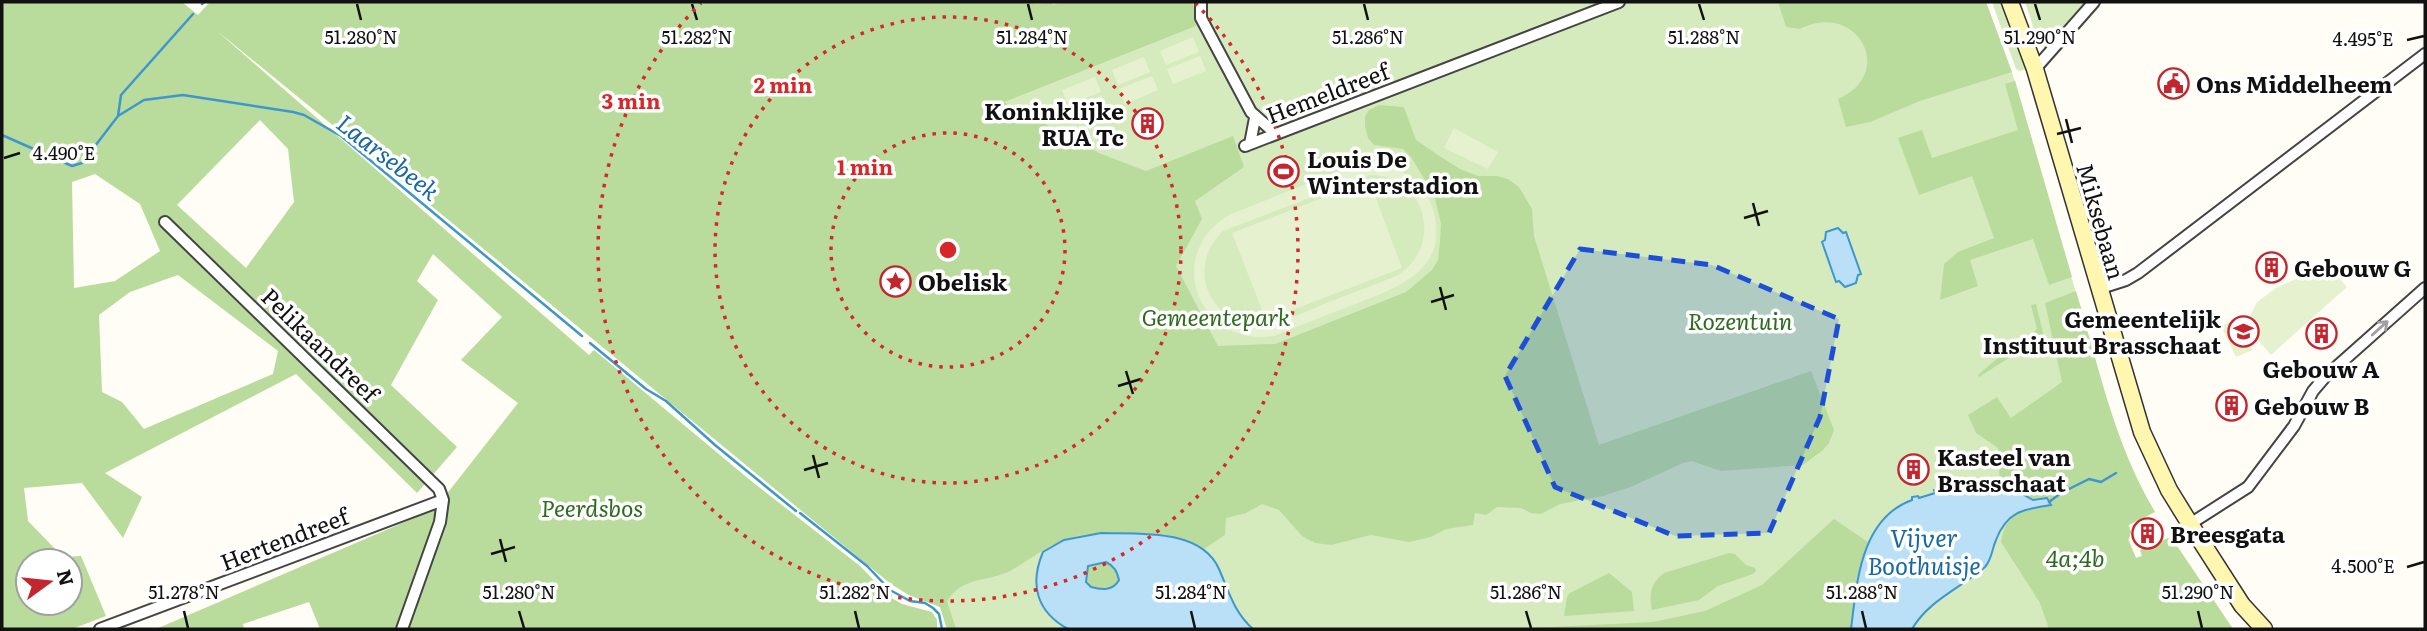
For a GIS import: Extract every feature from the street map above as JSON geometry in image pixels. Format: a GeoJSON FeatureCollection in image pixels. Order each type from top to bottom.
{"type":"FeatureCollection","features":[{"type":"Feature","properties":{"kind":"main road","name":"Miksebaan"},"geometry":{"type":"LineString","coordinates":[[2010,2],[2035,69],[2142,432],[2169,490],[2190,524],[2242,605],[2264,629]]}},
{"type":"Feature","properties":{"kind":"street"},"geometry":{"type":"LineString","coordinates":[[1201,2],[1201,18],[1255,118],[1276,134]]}},
{"type":"Feature","properties":{"kind":"street","name":"Hemeldreef"},"geometry":{"type":"LineString","coordinates":[[1255,118],[1248,145],[1619,2]]}},
{"type":"Feature","properties":{"kind":"street"},"geometry":{"type":"LineString","coordinates":[[2035,69],[2094,2]]}},
{"type":"Feature","properties":{"kind":"street"},"geometry":{"type":"LineString","coordinates":[[2098,289],[2138,273],[2425,54]]}},
{"type":"Feature","properties":{"kind":"street","name":"Pelikaandreef"},"geometry":{"type":"LineString","coordinates":[[165,222],[439,489],[443,500]]}},
{"type":"Feature","properties":{"kind":"street"},"geometry":{"type":"LineString","coordinates":[[2190,524],[2248,487],[2294,426],[2313,391],[2425,288]]}},
{"type":"Feature","properties":{"kind":"street"},"geometry":{"type":"LineString","coordinates":[[402,629],[440,522],[443,500]]}},
{"type":"Feature","properties":{"kind":"street","name":"Hertendreef"},"geometry":{"type":"LineString","coordinates":[[100,629],[443,500]]}},
{"type":"Feature","properties":{"kind":"highlighted area"},"geometry":{"type":"Polygon","coordinates":[[[1580,249],[1712,265],[1839,319],[1820,417],[1769,533],[1675,536],[1555,487],[1505,376],[1580,249]]]}},
{"type":"Feature","properties":{"kind":"green space","name":"Peerdsbos"},"geometry":{"type":"Polygon","coordinates":[[[2,2],[182,2],[198,15],[210,2],[1052,2],[1053,5],[1061,2],[1193,2],[1196,26],[1004,102],[1099,153],[1146,171],[1233,136],[1244,167],[1195,201],[1202,219],[1176,266],[1218,346],[1275,344],[1406,292],[1432,270],[1438,260],[1441,223],[1434,195],[1411,157],[1403,149],[1374,145],[1368,138],[1365,126],[1365,116],[1369,110],[1379,105],[1404,107],[1416,140],[1460,169],[1478,176],[1508,179],[1519,187],[1532,209],[1534,236],[1599,445],[1811,371],[1834,430],[1823,450],[1803,465],[1721,471],[1692,461],[1633,486],[1603,496],[1560,504],[1541,514],[1521,508],[1497,507],[1486,515],[1475,513],[1473,525],[1446,529],[1431,537],[1409,542],[1371,535],[1331,545],[1315,543],[1302,536],[1279,510],[1262,504],[1246,513],[1226,518],[1225,535],[1204,549],[1191,543],[1155,536],[1114,533],[1077,536],[1049,547],[1003,574],[961,587],[947,601],[956,629],[947,629],[940,607],[909,595],[891,584],[217,31],[589,355],[594,350],[750,480],[860,566],[890,597],[902,604],[932,612],[937,620],[937,629],[320,629],[309,602],[243,624],[244,629],[156,629],[435,509],[518,403],[461,360],[502,317],[433,254],[417,281],[438,300],[391,385],[457,447],[417,493],[296,374],[105,473],[142,497],[123,538],[82,483],[24,488],[28,521],[53,547],[14,547],[14,617],[84,617],[84,563],[106,616],[72,629],[2,629],[2,2]],[[260,120],[177,205],[246,268],[294,202],[288,149],[260,120]],[[95,174],[72,182],[74,288],[115,281],[160,251],[140,204],[95,174]],[[178,275],[130,292],[99,315],[102,392],[122,402],[144,429],[273,374],[278,351],[178,275]]]}},
{"type":"Feature","properties":{"kind":"green space","name":"Gemeentepark"},"geometry":{"type":"Polygon","coordinates":[[[210,2],[1986,2],[2015,81],[2114,425],[2136,479],[2155,512],[2129,525],[2129,540],[2136,558],[2142,556],[2140,550],[2171,537],[2233,629],[947,629],[940,607],[909,595],[891,584],[198,15],[210,2]]]}},
{"type":"Feature","properties":{"kind":"green space"},"geometry":{"type":"Polygon","coordinates":[[[1778,2],[1986,2],[2012,72],[1920,101],[1870,122],[1846,127],[1838,99],[1856,87],[1865,73],[1867,57],[1863,43],[1852,31],[1838,24],[1820,23],[1800,29],[1786,27],[1778,2]]]}},
{"type":"Feature","properties":{"kind":"green space"},"geometry":{"type":"Polygon","coordinates":[[[1992,2],[2004,2],[2026,69],[2016,69],[1992,2]]]}},
{"type":"Feature","properties":{"kind":"green space"},"geometry":{"type":"Polygon","coordinates":[[[2025,2],[2087,2],[2045,48],[2039,44],[2025,2]]]}},
{"type":"Feature","properties":{"kind":"green space"},"geometry":{"type":"Polygon","coordinates":[[[1193,37],[1199,52],[1166,65],[1160,51],[1193,37]]]}},
{"type":"Feature","properties":{"kind":"green space"},"geometry":{"type":"Polygon","coordinates":[[[1200,56],[1206,71],[1173,84],[1167,69],[1200,56]]]}},
{"type":"Feature","properties":{"kind":"green space"},"geometry":{"type":"Polygon","coordinates":[[[1144,57],[1150,72],[1118,85],[1112,70],[1144,57]]]}},
{"type":"Feature","properties":{"kind":"green space"},"geometry":{"type":"Polygon","coordinates":[[[1152,76],[1158,90],[1125,104],[1119,89],[1152,76]]]}},
{"type":"Feature","properties":{"kind":"green space"},"geometry":{"type":"Polygon","coordinates":[[[1095,77],[1101,92],[1068,105],[1062,90],[1095,77]]]}},
{"type":"Feature","properties":{"kind":"green space"},"geometry":{"type":"Polygon","coordinates":[[[2015,81],[2072,277],[2049,285],[2033,239],[1970,260],[1978,286],[1940,300],[1944,264],[1958,252],[1994,238],[1972,176],[1919,195],[1898,138],[1922,130],[1932,158],[2018,130],[2005,84],[2015,81]]]}},
{"type":"Feature","properties":{"kind":"green space"},"geometry":{"type":"Polygon","coordinates":[[[1102,96],[1108,111],[1075,124],[1069,109],[1102,96]]]}},
{"type":"Feature","properties":{"kind":"green space"},"geometry":{"type":"Polygon","coordinates":[[[1454,128],[1498,152],[1488,169],[1444,148],[1454,128]]]}},
{"type":"Feature","properties":{"kind":"green space"},"geometry":{"type":"Polygon","coordinates":[[[1389,151],[1393,162],[1386,165],[1410,177],[1427,196],[1434,213],[1436,234],[1433,250],[1425,264],[1414,276],[1399,285],[1274,336],[1248,336],[1226,327],[1209,313],[1198,294],[1194,273],[1198,252],[1209,232],[1229,215],[1389,151]],[[1370,175],[1223,231],[1210,249],[1204,270],[1206,285],[1217,306],[1227,316],[1239,322],[1251,325],[1276,323],[1394,277],[1410,265],[1420,250],[1424,233],[1423,216],[1417,200],[1405,187],[1390,178],[1370,175]]]}},
{"type":"Feature","properties":{"kind":"green space"},"geometry":{"type":"Polygon","coordinates":[[[1369,180],[1402,268],[1266,320],[1232,233],[1369,180]]]}},
{"type":"Feature","properties":{"kind":"green space"},"geometry":{"type":"Polygon","coordinates":[[[2327,265],[2347,287],[2271,355],[2245,325],[2257,302],[2276,288],[2327,265]]]}},
{"type":"Feature","properties":{"kind":"green space","name":"4a;4b"},"geometry":{"type":"Polygon","coordinates":[[[2076,291],[2118,432],[2155,512],[2128,525],[2131,532],[2128,540],[2136,558],[2142,556],[2140,550],[2171,537],[2233,629],[2049,629],[2040,603],[2001,542],[2011,517],[2023,510],[2050,505],[2000,487],[1998,448],[1976,433],[1968,415],[1997,397],[2011,418],[2062,382],[2045,303],[2076,291]]]}},
{"type":"Feature","properties":{"kind":"green space"},"geometry":{"type":"Polygon","coordinates":[[[2036,304],[2045,341],[2041,346],[2037,340],[1979,377],[1978,375],[2007,350],[2026,340],[2037,329],[2031,305],[2036,304]]]}},
{"type":"Feature","properties":{"kind":"green space"},"geometry":{"type":"Polygon","coordinates":[[[2237,319],[2252,350],[2236,357],[2221,326],[2237,319]]]}},
{"type":"Feature","properties":{"kind":"green space"},"geometry":{"type":"Polygon","coordinates":[[[1834,519],[1868,542],[1862,560],[1851,629],[1508,629],[1653,622],[1705,611],[1762,585],[1834,519]]]}},
{"type":"Feature","properties":{"kind":"green space"},"geometry":{"type":"Polygon","coordinates":[[[1729,553],[1735,554],[1756,571],[1718,586],[1699,600],[1652,610],[1652,590],[1664,573],[1729,553]]]}},
{"type":"Feature","properties":{"kind":"green space"},"geometry":{"type":"Polygon","coordinates":[[[1106,561],[1115,569],[1120,580],[1107,589],[1091,587],[1086,582],[1088,566],[1106,561]]]}},
{"type":"Feature","properties":{"kind":"green space"},"geometry":{"type":"Polygon","coordinates":[[[1609,573],[1632,592],[1634,611],[1564,616],[1570,593],[1609,573]]]}},
{"type":"Feature","properties":{"kind":"water"},"geometry":{"type":"Polygon","coordinates":[[[1838,228],[1843,233],[1846,232],[1861,274],[1858,275],[1856,283],[1845,287],[1839,281],[1836,282],[1822,242],[1826,232],[1838,228]]]}},
{"type":"Feature","properties":{"kind":"water","name":"Vijver Boothuisje"},"geometry":{"type":"Polygon","coordinates":[[[1969,485],[2017,491],[2033,500],[2047,498],[2051,505],[2025,510],[2011,517],[2000,530],[1985,567],[1936,602],[1912,629],[1851,629],[1864,554],[1881,522],[1895,509],[1912,500],[1912,497],[1919,498],[1935,493],[1934,490],[1969,485]]]}},
{"type":"Feature","properties":{"kind":"water"},"geometry":{"type":"Polygon","coordinates":[[[1101,533],[1150,534],[1184,540],[1198,546],[1210,556],[1219,569],[1237,609],[1253,629],[1068,629],[1057,622],[1043,606],[1037,586],[1043,552],[1064,540],[1101,533]],[[1106,562],[1088,566],[1086,582],[1091,587],[1107,589],[1117,584],[1117,574],[1106,562]]]}},
{"type":"Feature","properties":{"kind":"waterway"},"geometry":{"type":"LineString","coordinates":[[118,116],[121,95],[193,14]]}},
{"type":"Feature","properties":{"kind":"waterway","name":"Laarsebeek"},"geometry":{"type":"LineString","coordinates":[[2,135],[72,166],[82,163],[118,116],[144,100],[183,95],[304,115],[341,136],[582,336]]}},
{"type":"Feature","properties":{"kind":"waterway","name":"Laarsebeek"},"geometry":{"type":"LineString","coordinates":[[590,343],[646,389],[666,401],[796,511]]}},
{"type":"Feature","properties":{"kind":"waterway"},"geometry":{"type":"LineString","coordinates":[[2049,502],[2089,479],[2101,482],[2116,473]]}},
{"type":"Feature","properties":{"kind":"waterway","name":"Laarsebeek"},"geometry":{"type":"LineString","coordinates":[[800,513],[867,566],[890,590],[910,601],[925,603],[933,608],[939,614],[942,629]]}},
{"type":"Feature","properties":{"kind":"place","name":"Ons Middelheem"},"geometry":{"type":"Point","coordinates":[2173,83]}},
{"type":"Feature","properties":{"kind":"place","name":"Koninklijke RUA Tc"},"geometry":{"type":"Point","coordinates":[1147,123]}},
{"type":"Feature","properties":{"kind":"place","name":"Louis De Winterstadion"},"geometry":{"type":"Point","coordinates":[1284,171]}},
{"type":"Feature","properties":{"kind":"place","name":"Gebouw G"},"geometry":{"type":"Point","coordinates":[2271,267]}},
{"type":"Feature","properties":{"kind":"place","name":"Obelisk"},"geometry":{"type":"Point","coordinates":[895,281]}},
{"type":"Feature","properties":{"kind":"place","name":"Gemeentelijk Instituut Brasschaat"},"geometry":{"type":"Point","coordinates":[2244,331]}},
{"type":"Feature","properties":{"kind":"place","name":"Gebouw A"},"geometry":{"type":"Point","coordinates":[2321,334]}},
{"type":"Feature","properties":{"kind":"place","name":"Gebouw B"},"geometry":{"type":"Point","coordinates":[2231,405]}},
{"type":"Feature","properties":{"kind":"place","name":"Kasteel van Brasschaat"},"geometry":{"type":"Point","coordinates":[1914,469]}},
{"type":"Feature","properties":{"kind":"place","name":"Breesgata"},"geometry":{"type":"Point","coordinates":[2147,533]}},
{"type":"Feature","properties":{"kind":"park label","name":"Rozentuin"},"geometry":{"type":"Point","coordinates":[1740,320]}}]}
